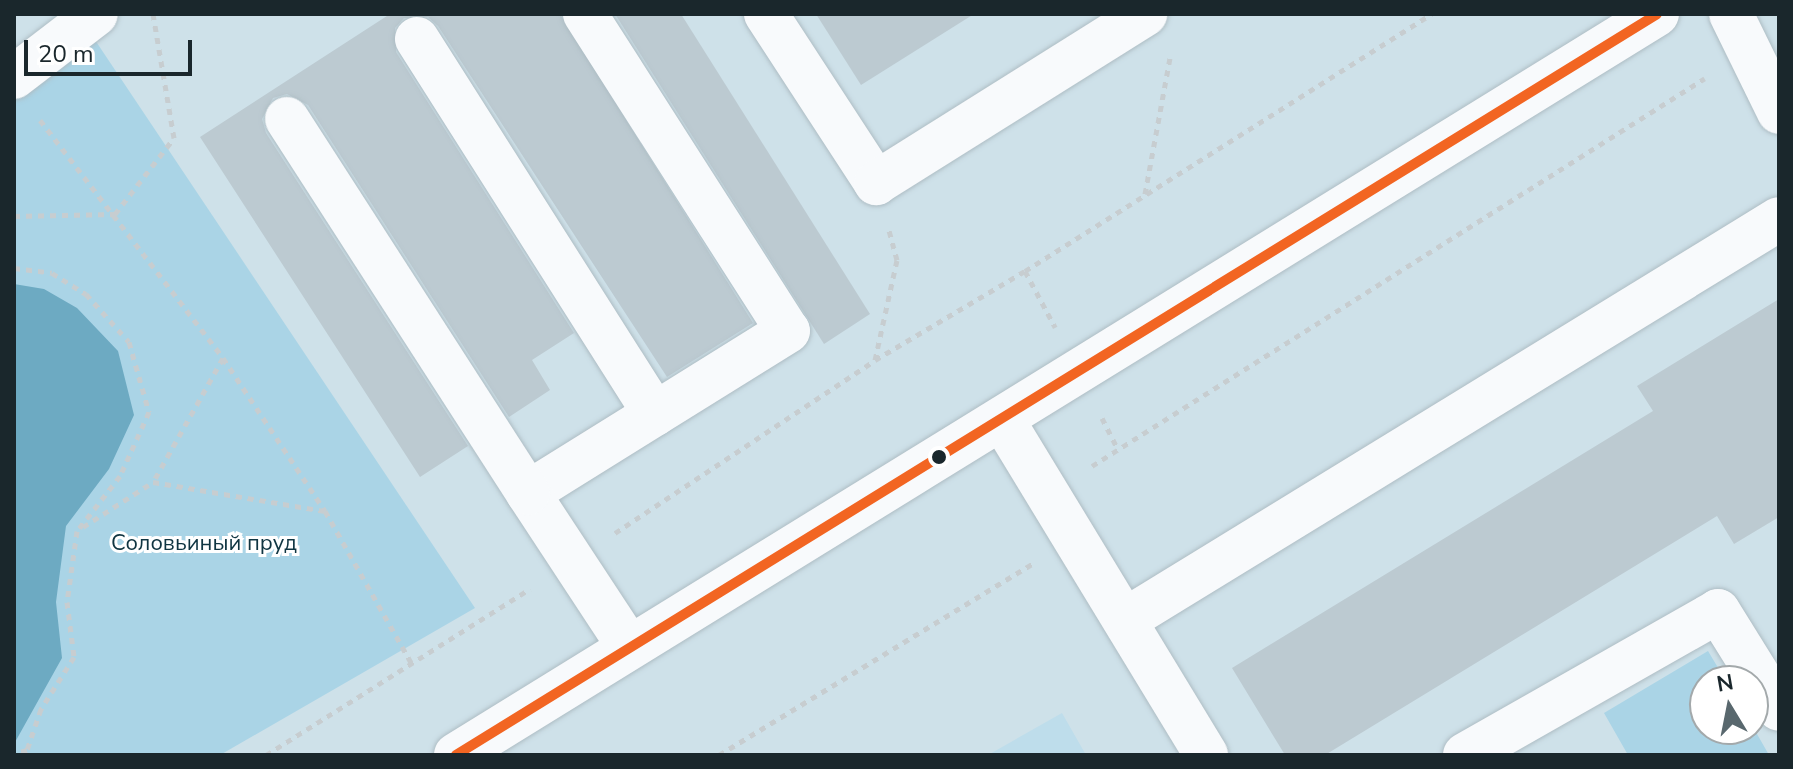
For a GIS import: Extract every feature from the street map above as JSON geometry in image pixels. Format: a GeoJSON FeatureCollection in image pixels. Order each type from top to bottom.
{"type":"FeatureCollection","features":[{"type":"Feature","properties":{"kind":"street"},"geometry":{"type":"LineString","coordinates":[[23,94],[96,14]]}},
{"type":"Feature","properties":{"kind":"street"},"geometry":{"type":"LineString","coordinates":[[528,493],[788,331],[585,14]]}},
{"type":"Feature","properties":{"kind":"street"},"geometry":{"type":"LineString","coordinates":[[766,14],[876,183],[1159,29]]}},
{"type":"Feature","properties":{"kind":"street"},"geometry":{"type":"LineString","coordinates":[[456,755],[1657,14]]}},
{"type":"Feature","properties":{"kind":"street"},"geometry":{"type":"LineString","coordinates":[[1740,32],[1779,112]]}},
{"type":"Feature","properties":{"kind":"street"},"geometry":{"type":"LineString","coordinates":[[417,39],[655,414]]}},
{"type":"Feature","properties":{"kind":"street"},"geometry":{"type":"LineString","coordinates":[[287,119],[629,647]]}},
{"type":"Feature","properties":{"kind":"street"},"geometry":{"type":"LineString","coordinates":[[1125,620],[1779,219]]}},
{"type":"Feature","properties":{"kind":"street"},"geometry":{"type":"LineString","coordinates":[[1002,419],[1206,755]]}},
{"type":"Feature","properties":{"kind":"street"},"geometry":{"type":"LineString","coordinates":[[1465,755],[1718,611],[1779,709]]}},
{"type":"Feature","properties":{"kind":"path"},"geometry":{"type":"LineString","coordinates":[[115,214],[174,138],[153,14]]}},
{"type":"Feature","properties":{"kind":"path"},"geometry":{"type":"LineString","coordinates":[[266,755],[413,666],[875,360],[1145,195],[1431,14]]}},
{"type":"Feature","properties":{"kind":"path"},"geometry":{"type":"LineString","coordinates":[[1145,195],[1159,29]]}},
{"type":"Feature","properties":{"kind":"path"},"geometry":{"type":"LineString","coordinates":[[719,755],[1043,557],[1051,496],[1117,448],[1740,32]]}},
{"type":"Feature","properties":{"kind":"path"},"geometry":{"type":"LineString","coordinates":[[23,94],[223,358],[325,511],[413,666]]}},
{"type":"Feature","properties":{"kind":"path"},"geometry":{"type":"LineString","coordinates":[[875,360],[897,260],[876,183]]}},
{"type":"Feature","properties":{"kind":"path"},"geometry":{"type":"LineString","coordinates":[[14,216],[115,214]]}},
{"type":"Feature","properties":{"kind":"path"},"geometry":{"type":"LineString","coordinates":[[14,268],[52,273],[86,294],[129,342],[149,412],[120,476],[77,531],[67,602],[74,657],[41,709],[27,750],[14,754]]}},
{"type":"Feature","properties":{"kind":"path"},"geometry":{"type":"LineString","coordinates":[[77,531],[153,482],[223,358]]}},
{"type":"Feature","properties":{"kind":"path"},"geometry":{"type":"LineString","coordinates":[[153,482],[325,511]]}},
{"type":"Feature","properties":{"kind":"shaded area"},"geometry":{"type":"Polygon","coordinates":[[[14,284],[44,289],[77,308],[118,351],[134,415],[109,469],[66,526],[56,602],[62,658],[14,744],[14,284]]]}},
{"type":"Feature","properties":{"kind":"shaded area"},"geometry":{"type":"Polygon","coordinates":[[[1062,713],[1086,755],[988,755],[1062,713]]]}},
{"type":"Feature","properties":{"kind":"green space","name":"Соловьиный пруд"},"geometry":{"type":"Polygon","coordinates":[[[95,40],[475,608],[220,755],[14,755],[14,99],[95,40]]]}},
{"type":"Feature","properties":{"kind":"green space"},"geometry":{"type":"Polygon","coordinates":[[[1708,651],[1716,665],[1689,665],[1689,745],[1763,745],[1769,755],[1628,755],[1604,713],[1708,651]]]}},
{"type":"Feature","properties":{"kind":"building"},"geometry":{"type":"Polygon","coordinates":[[[390,14],[560,14],[753,323],[667,377],[438,26],[428,17],[404,18],[395,28],[396,52],[574,333],[532,360],[550,390],[509,417],[308,105],[287,94],[273,98],[262,119],[266,133],[468,446],[420,477],[200,137],[390,14]]]}},
{"type":"Feature","properties":{"kind":"building"},"geometry":{"type":"Polygon","coordinates":[[[615,14],[681,14],[870,314],[824,344],[615,14]]]}},
{"type":"Feature","properties":{"kind":"building"},"geometry":{"type":"Polygon","coordinates":[[[816,14],[974,14],[861,85],[816,14]]]}},
{"type":"Feature","properties":{"kind":"building"},"geometry":{"type":"Polygon","coordinates":[[[1779,299],[1779,517],[1734,544],[1717,516],[1325,755],[1285,755],[1232,668],[1653,411],[1637,386],[1779,299]]]}},
{"type":"Feature","properties":{"kind":"transit line"},"geometry":{"type":"LineString","coordinates":[[456,755],[1657,14]]}}]}
